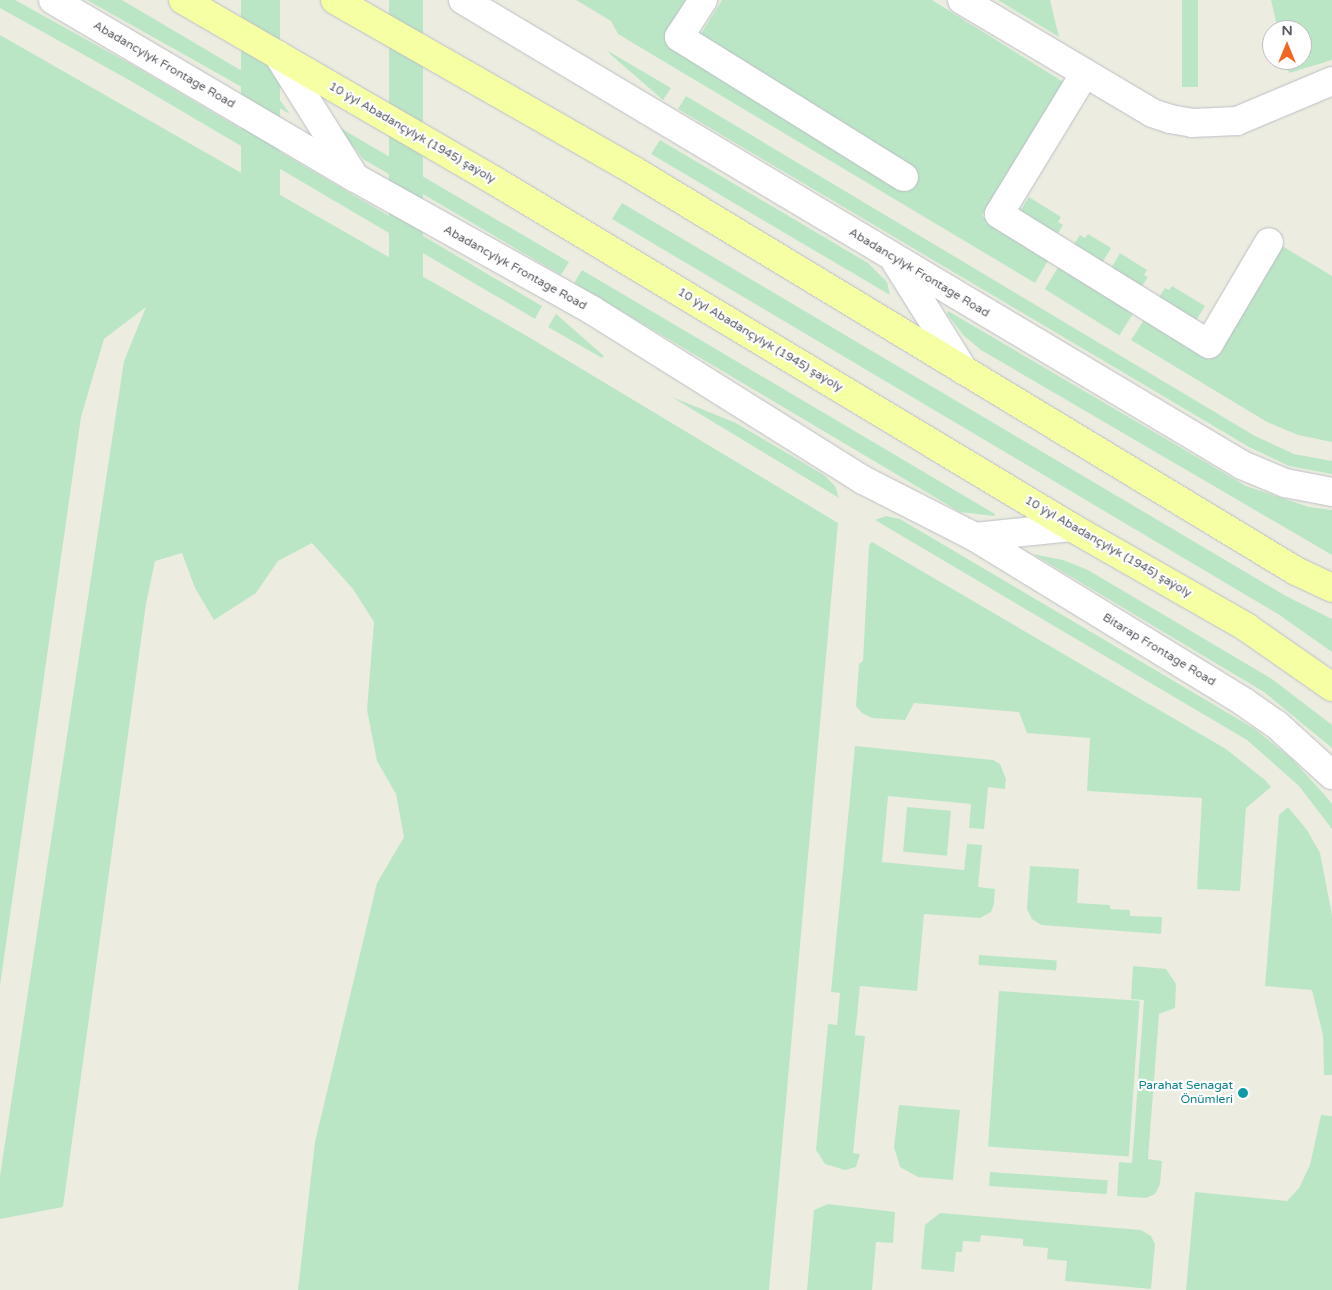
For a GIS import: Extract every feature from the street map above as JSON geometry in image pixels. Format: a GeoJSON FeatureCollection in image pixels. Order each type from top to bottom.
{"type":"FeatureCollection","features":[{"type":"Feature","properties":{"kind":"main road","name":"10 ýyl Abadançylyk (1945) şaýoly"},"geometry":{"type":"LineString","coordinates":[[183,0],[519,196],[1071,527],[1246,627],[1332,687]]}},
{"type":"Feature","properties":{"kind":"main road"},"geometry":{"type":"LineString","coordinates":[[336,0],[633,170],[1296,571],[1332,588]]}},
{"type":"Feature","properties":{"kind":"street","name":"Abadancylyk Frontage Road"},"geometry":{"type":"LineString","coordinates":[[54,0],[354,177],[592,310],[863,480],[975,538]]}},
{"type":"Feature","properties":{"kind":"street","name":"Abadancylyk Frontage Road"},"geometry":{"type":"LineString","coordinates":[[463,0],[1242,465],[1285,483],[1332,492]]}},
{"type":"Feature","properties":{"kind":"street"},"geometry":{"type":"LineString","coordinates":[[702,0],[679,37],[904,177]]}},
{"type":"Feature","properties":{"kind":"street"},"geometry":{"type":"LineString","coordinates":[[962,0],[1152,113],[1192,123],[1237,121],[1332,81]]}},
{"type":"Feature","properties":{"kind":"street"},"geometry":{"type":"LineString","coordinates":[[278,55],[354,177]]}},
{"type":"Feature","properties":{"kind":"street"},"geometry":{"type":"LineString","coordinates":[[1085,73],[999,214],[1209,344],[1269,242]]}},
{"type":"Feature","properties":{"kind":"street"},"geometry":{"type":"LineString","coordinates":[[894,258],[964,371]]}},
{"type":"Feature","properties":{"kind":"street"},"geometry":{"type":"LineString","coordinates":[[975,538],[1071,527]]}},
{"type":"Feature","properties":{"kind":"street","name":"Bitarap Frontage Road"},"geometry":{"type":"LineString","coordinates":[[975,538],[1244,702],[1276,724],[1332,776]]}},
{"type":"Feature","properties":{"kind":"green space"},"geometry":{"type":"Polygon","coordinates":[[[0,0],[15,0],[136,67],[542,306],[535,319],[129,80],[0,8],[0,0]]]}},
{"type":"Feature","properties":{"kind":"green space"},"geometry":{"type":"Polygon","coordinates":[[[87,0],[122,0],[271,88],[290,114],[87,0]]]}},
{"type":"Feature","properties":{"kind":"green space"},"geometry":{"type":"Polygon","coordinates":[[[241,0],[280,0],[280,414],[241,414],[241,0]]]}},
{"type":"Feature","properties":{"kind":"green space"},"geometry":{"type":"Polygon","coordinates":[[[389,0],[423,0],[423,286],[389,286],[389,0]]]}},
{"type":"Feature","properties":{"kind":"green space"},"geometry":{"type":"Polygon","coordinates":[[[576,0],[688,0],[665,39],[902,185],[697,40],[722,0],[932,0],[1065,83],[982,216],[1049,259],[1035,283],[618,34],[611,21],[576,0]]]}},
{"type":"Feature","properties":{"kind":"green space"},"geometry":{"type":"Polygon","coordinates":[[[998,0],[1050,0],[1059,37],[998,0]]]}},
{"type":"Feature","properties":{"kind":"green space"},"geometry":{"type":"Polygon","coordinates":[[[1182,0],[1198,0],[1198,87],[1182,87],[1182,0]]]}},
{"type":"Feature","properties":{"kind":"green space"},"geometry":{"type":"Polygon","coordinates":[[[1271,0],[1332,0],[1332,60],[1312,66],[1312,20],[1276,20],[1271,0]]]}},
{"type":"Feature","properties":{"kind":"green space"},"geometry":{"type":"Polygon","coordinates":[[[0,35],[527,336],[838,523],[769,1290],[298,1290],[315,1142],[377,883],[404,837],[396,794],[377,761],[367,710],[374,622],[353,589],[312,543],[278,561],[256,593],[214,620],[195,588],[182,553],[155,561],[146,604],[63,1207],[0,1219],[0,1176],[124,361],[146,307],[104,339],[81,417],[0,986],[0,35]]]}},
{"type":"Feature","properties":{"kind":"green space"},"geometry":{"type":"Polygon","coordinates":[[[608,51],[671,88],[663,100],[610,54],[608,51]]]}},
{"type":"Feature","properties":{"kind":"green space"},"geometry":{"type":"Polygon","coordinates":[[[1288,70],[1299,70],[1289,73],[1288,70]]]}},
{"type":"Feature","properties":{"kind":"green space"},"geometry":{"type":"Polygon","coordinates":[[[686,96],[1255,436],[1294,454],[1332,461],[1332,474],[1289,466],[1249,447],[678,109],[686,96]]]}},
{"type":"Feature","properties":{"kind":"green space"},"geometry":{"type":"Polygon","coordinates":[[[337,126],[569,262],[561,275],[363,159],[337,126]]]}},
{"type":"Feature","properties":{"kind":"green space"},"geometry":{"type":"Polygon","coordinates":[[[660,140],[868,263],[887,282],[890,295],[651,154],[660,140]]]}},
{"type":"Feature","properties":{"kind":"green space"},"geometry":{"type":"Polygon","coordinates":[[[1029,197],[1061,217],[1058,222],[1063,225],[1056,237],[1018,214],[1029,197]]]}},
{"type":"Feature","properties":{"kind":"green space"},"geometry":{"type":"Polygon","coordinates":[[[622,203],[1286,596],[1332,619],[1332,652],[1278,614],[612,219],[622,203]]]}},
{"type":"Feature","properties":{"kind":"green space"},"geometry":{"type":"Polygon","coordinates":[[[1088,234],[1111,248],[1101,265],[1072,247],[1080,235],[1085,238],[1088,234]]]}},
{"type":"Feature","properties":{"kind":"green space"},"geometry":{"type":"Polygon","coordinates":[[[1279,244],[1332,276],[1332,442],[1298,435],[1267,422],[1131,340],[1144,320],[1210,360],[1279,244]]]}},
{"type":"Feature","properties":{"kind":"green space"},"geometry":{"type":"Polygon","coordinates":[[[1120,253],[1147,270],[1144,275],[1148,277],[1140,289],[1110,270],[1120,253]]]}},
{"type":"Feature","properties":{"kind":"green space"},"geometry":{"type":"Polygon","coordinates":[[[1059,266],[1134,313],[1119,336],[1045,289],[1059,266]]]}},
{"type":"Feature","properties":{"kind":"green space"},"geometry":{"type":"Polygon","coordinates":[[[582,270],[995,514],[994,516],[960,512],[574,283],[582,270]]]}},
{"type":"Feature","properties":{"kind":"green space"},"geometry":{"type":"Polygon","coordinates":[[[1172,286],[1205,306],[1195,322],[1158,299],[1165,288],[1169,290],[1172,286]]]}},
{"type":"Feature","properties":{"kind":"green space"},"geometry":{"type":"Polygon","coordinates":[[[948,311],[1246,486],[1309,507],[1332,510],[1332,555],[981,350],[964,336],[947,314],[948,311]]]}},
{"type":"Feature","properties":{"kind":"green space"},"geometry":{"type":"Polygon","coordinates":[[[556,314],[604,356],[602,358],[548,327],[556,314]]]}},
{"type":"Feature","properties":{"kind":"green space"},"geometry":{"type":"Polygon","coordinates":[[[672,397],[736,423],[824,475],[835,486],[839,498],[672,397]]]}},
{"type":"Feature","properties":{"kind":"green space"},"geometry":{"type":"Polygon","coordinates":[[[886,516],[900,519],[1255,729],[1292,759],[1332,804],[1332,829],[1299,786],[1247,740],[875,520],[886,516]]]}},
{"type":"Feature","properties":{"kind":"green space"},"geometry":{"type":"Polygon","coordinates":[[[872,542],[1226,749],[1265,780],[1271,787],[1246,808],[1240,891],[1197,889],[1202,798],[1087,791],[1090,738],[1027,733],[1019,712],[914,703],[905,720],[872,718],[862,713],[856,706],[859,664],[863,661],[869,545],[872,542]]]}},
{"type":"Feature","properties":{"kind":"green space"},"geometry":{"type":"Polygon","coordinates":[[[1033,554],[1063,560],[1088,570],[1272,679],[1332,725],[1332,748],[1264,692],[1033,554]]]}},
{"type":"Feature","properties":{"kind":"green space"},"geometry":{"type":"Polygon","coordinates":[[[855,746],[993,760],[1000,764],[1006,779],[1005,789],[988,787],[984,829],[969,828],[971,804],[888,796],[882,862],[964,870],[967,844],[982,845],[978,887],[995,889],[994,904],[991,912],[980,918],[924,914],[917,991],[860,986],[855,1035],[865,1036],[853,1153],[860,1154],[856,1167],[845,1170],[825,1164],[816,1150],[828,1024],[837,1025],[840,993],[831,992],[855,746]]]}},
{"type":"Feature","properties":{"kind":"green space"},"geometry":{"type":"Polygon","coordinates":[[[907,807],[951,811],[947,856],[903,852],[907,807]]]}},
{"type":"Feature","properties":{"kind":"green space"},"geometry":{"type":"Polygon","coordinates":[[[1288,807],[1307,830],[1320,853],[1332,915],[1332,1075],[1324,1075],[1323,1035],[1312,990],[1265,986],[1279,815],[1288,807]]]}},
{"type":"Feature","properties":{"kind":"green space"},"geometry":{"type":"Polygon","coordinates":[[[1030,866],[1079,869],[1077,903],[1110,905],[1110,909],[1130,910],[1130,916],[1162,917],[1161,934],[1041,925],[1032,919],[1027,909],[1030,866]]]}},
{"type":"Feature","properties":{"kind":"green space"},"geometry":{"type":"Polygon","coordinates":[[[979,955],[1057,960],[1056,970],[978,965],[979,955]]]}},
{"type":"Feature","properties":{"kind":"green space"},"geometry":{"type":"Polygon","coordinates":[[[1133,966],[1166,969],[1176,984],[1175,1008],[1159,1014],[1148,1159],[1162,1161],[1160,1184],[1155,1194],[1146,1198],[1117,1196],[1119,1162],[1132,1163],[1144,1000],[1131,999],[1133,966]]]}},
{"type":"Feature","properties":{"kind":"green space"},"geometry":{"type":"Polygon","coordinates":[[[999,991],[1140,1001],[1129,1156],[988,1147],[999,991]]]}},
{"type":"Feature","properties":{"kind":"green space"},"geometry":{"type":"Polygon","coordinates":[[[899,1105],[960,1110],[953,1180],[918,1177],[900,1167],[894,1147],[899,1105]]]}},
{"type":"Feature","properties":{"kind":"green space"},"geometry":{"type":"Polygon","coordinates":[[[1321,1115],[1332,1116],[1332,1290],[1186,1290],[1195,1192],[1287,1201],[1299,1188],[1310,1165],[1321,1115]]]}},
{"type":"Feature","properties":{"kind":"green space"},"geometry":{"type":"Polygon","coordinates":[[[990,1172],[1108,1180],[1107,1194],[989,1186],[990,1172]]]}},
{"type":"Feature","properties":{"kind":"green space"},"geometry":{"type":"Polygon","coordinates":[[[828,1204],[895,1212],[893,1243],[876,1242],[872,1290],[807,1290],[814,1210],[828,1204]]]}},
{"type":"Feature","properties":{"kind":"green space"},"geometry":{"type":"Polygon","coordinates":[[[940,1213],[1141,1230],[1151,1236],[1155,1244],[1151,1289],[1065,1281],[1067,1261],[1047,1259],[1048,1248],[1023,1246],[1023,1239],[981,1235],[980,1242],[963,1241],[962,1252],[956,1252],[954,1272],[921,1269],[925,1225],[940,1213]]]}},
{"type":"Feature","properties":{"kind":"place","name":"Parahat Senagat Önümleri"},"geometry":{"type":"Point","coordinates":[1243,1093]}}]}
